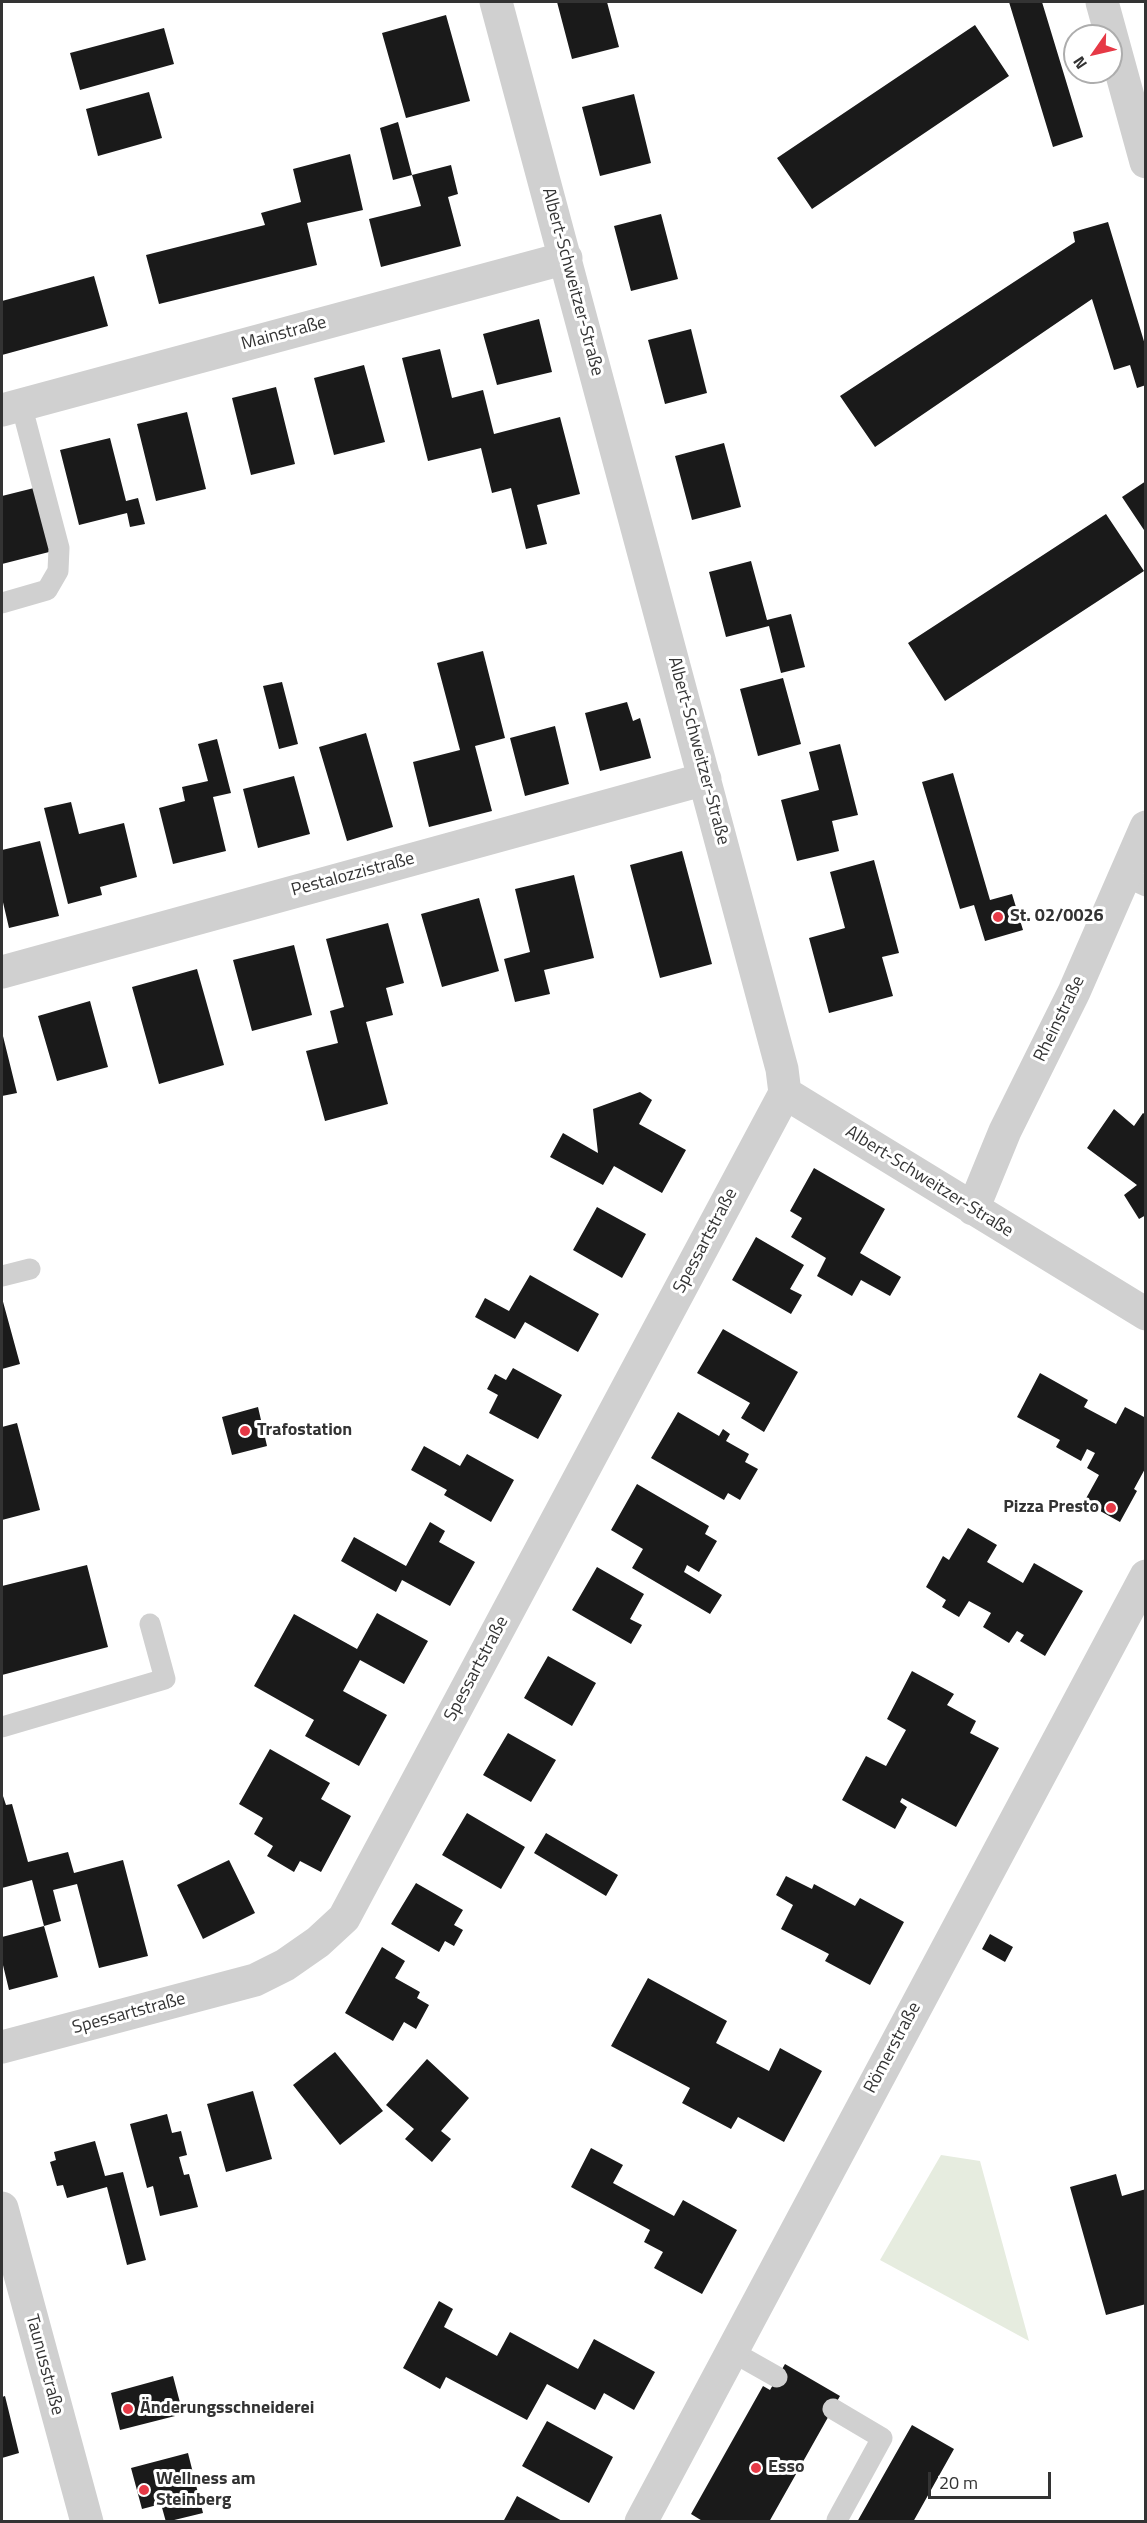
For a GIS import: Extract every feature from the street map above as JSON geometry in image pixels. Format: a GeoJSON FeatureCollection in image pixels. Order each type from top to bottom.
{"type":"FeatureCollection","features":[{"type":"Feature","properties":{"kind":"street","name":"Albert-Schweitzer-Straße"},"geometry":{"type":"LineString","coordinates":[[496,2],[705,779],[782,1070],[785,1093],[1146,1314]]}},
{"type":"Feature","properties":{"kind":"street"},"geometry":{"type":"LineString","coordinates":[[1102,2],[1146,162]]}},
{"type":"Feature","properties":{"kind":"street","name":"Mainstraße"},"geometry":{"type":"LineString","coordinates":[[11,407],[566,258]]}},
{"type":"Feature","properties":{"kind":"street","name":"Pestalozzistraße"},"geometry":{"type":"LineString","coordinates":[[2,972],[705,779]]}},
{"type":"Feature","properties":{"kind":"street","name":"Rheinstraße"},"geometry":{"type":"LineString","coordinates":[[973,1209],[1005,1131],[1074,992],[1135,881],[1146,827]]}},
{"type":"Feature","properties":{"kind":"street","name":"Spessartstraße"},"geometry":{"type":"LineString","coordinates":[[2,2047],[255,1980],[285,1965],[318,1942],[344,1918],[785,1093]]}},
{"type":"Feature","properties":{"kind":"street","name":"Römerstraße"},"geometry":{"type":"LineString","coordinates":[[641,2522],[1146,1576]]}},
{"type":"Feature","properties":{"kind":"street","name":"Taunusstraße"},"geometry":{"type":"LineString","coordinates":[[2,2208],[87,2522]]}},
{"type":"Feature","properties":{"kind":"lane"},"geometry":{"type":"LineString","coordinates":[[2,603],[47,590],[58,571],[59,548],[11,407]]}},
{"type":"Feature","properties":{"kind":"lane"},"geometry":{"type":"LineString","coordinates":[[2,1276],[30,1269]]}},
{"type":"Feature","properties":{"kind":"lane"},"geometry":{"type":"LineString","coordinates":[[2,1727],[165,1679],[150,1624]]}},
{"type":"Feature","properties":{"kind":"lane"},"geometry":{"type":"LineString","coordinates":[[731,2350],[777,2377]]}},
{"type":"Feature","properties":{"kind":"lane"},"geometry":{"type":"LineString","coordinates":[[832,2409],[882,2438],[837,2521]]}},
{"type":"Feature","properties":{"kind":"shaded area"},"geometry":{"type":"Polygon","coordinates":[[[941,2155],[980,2161],[1029,2341],[880,2260],[941,2155]]]}},
{"type":"Feature","properties":{"kind":"building"},"geometry":{"type":"Polygon","coordinates":[[[557,2],[607,2],[619,47],[572,59],[557,2]]]}},
{"type":"Feature","properties":{"kind":"building"},"geometry":{"type":"Polygon","coordinates":[[[1009,2],[1042,2],[1063,71],[1063,84],[1067,84],[1083,137],[1053,147],[1009,2]]]}},
{"type":"Feature","properties":{"kind":"building"},"geometry":{"type":"Polygon","coordinates":[[[446,15],[470,101],[406,118],[382,33],[446,15]]]}},
{"type":"Feature","properties":{"kind":"building"},"geometry":{"type":"Polygon","coordinates":[[[975,25],[1009,76],[812,209],[777,158],[975,25]]]}},
{"type":"Feature","properties":{"kind":"building"},"geometry":{"type":"Polygon","coordinates":[[[164,28],[174,64],[80,90],[70,53],[164,28]]]}},
{"type":"Feature","properties":{"kind":"building"},"geometry":{"type":"Polygon","coordinates":[[[149,92],[162,138],[98,156],[86,109],[149,92]]]}},
{"type":"Feature","properties":{"kind":"building"},"geometry":{"type":"Polygon","coordinates":[[[634,94],[651,163],[600,176],[582,107],[634,94]]]}},
{"type":"Feature","properties":{"kind":"building"},"geometry":{"type":"Polygon","coordinates":[[[398,122],[412,175],[393,180],[380,128],[398,122]]]}},
{"type":"Feature","properties":{"kind":"building"},"geometry":{"type":"Polygon","coordinates":[[[350,154],[363,210],[307,223],[317,265],[159,304],[146,255],[265,225],[261,213],[301,202],[293,169],[350,154]]]}},
{"type":"Feature","properties":{"kind":"building"},"geometry":{"type":"Polygon","coordinates":[[[451,165],[458,194],[448,197],[461,246],[381,267],[369,219],[421,206],[412,175],[451,165]]]}},
{"type":"Feature","properties":{"kind":"building"},"geometry":{"type":"Polygon","coordinates":[[[661,214],[678,279],[631,291],[614,226],[661,214]]]}},
{"type":"Feature","properties":{"kind":"building"},"geometry":{"type":"Polygon","coordinates":[[[1108,222],[1146,348],[1146,385],[1137,388],[1130,365],[1114,370],[1092,299],[875,447],[840,396],[1075,242],[1073,232],[1108,222]]]}},
{"type":"Feature","properties":{"kind":"building"},"geometry":{"type":"Polygon","coordinates":[[[94,276],[108,326],[2,355],[2,301],[94,276]]]}},
{"type":"Feature","properties":{"kind":"building"},"geometry":{"type":"Polygon","coordinates":[[[539,319],[552,372],[497,385],[483,334],[539,319]]]}},
{"type":"Feature","properties":{"kind":"building"},"geometry":{"type":"Polygon","coordinates":[[[691,329],[707,393],[665,404],[648,340],[691,329]]]}},
{"type":"Feature","properties":{"kind":"building"},"geometry":{"type":"Polygon","coordinates":[[[440,349],[452,398],[483,390],[494,434],[560,417],[580,494],[537,505],[547,544],[526,549],[511,488],[492,493],[481,448],[428,461],[402,358],[440,349]]]}},
{"type":"Feature","properties":{"kind":"building"},"geometry":{"type":"Polygon","coordinates":[[[364,365],[385,442],[334,455],[314,378],[364,365]]]}},
{"type":"Feature","properties":{"kind":"building"},"geometry":{"type":"Polygon","coordinates":[[[276,387],[295,464],[251,475],[232,398],[276,387]]]}},
{"type":"Feature","properties":{"kind":"building"},"geometry":{"type":"Polygon","coordinates":[[[187,412],[206,489],[156,501],[137,424],[187,412]]]}},
{"type":"Feature","properties":{"kind":"building"},"geometry":{"type":"Polygon","coordinates":[[[110,438],[126,501],[138,498],[145,524],[130,527],[127,513],[79,525],[60,450],[110,438]]]}},
{"type":"Feature","properties":{"kind":"building"},"geometry":{"type":"Polygon","coordinates":[[[724,443],[741,507],[692,520],[675,456],[724,443]]]}},
{"type":"Feature","properties":{"kind":"building"},"geometry":{"type":"Polygon","coordinates":[[[1146,481],[1146,533],[1122,497],[1146,481]]]}},
{"type":"Feature","properties":{"kind":"building"},"geometry":{"type":"Polygon","coordinates":[[[38,487],[53,551],[2,564],[2,496],[38,487]]]}},
{"type":"Feature","properties":{"kind":"building"},"geometry":{"type":"Polygon","coordinates":[[[1106,514],[1144,571],[945,701],[908,643],[1106,514]]]}},
{"type":"Feature","properties":{"kind":"building"},"geometry":{"type":"Polygon","coordinates":[[[751,561],[767,620],[791,614],[805,667],[781,673],[769,626],[726,637],[709,572],[751,561]]]}},
{"type":"Feature","properties":{"kind":"building"},"geometry":{"type":"Polygon","coordinates":[[[483,651],[505,738],[475,746],[492,811],[429,827],[413,762],[460,750],[437,663],[483,651]]]}},
{"type":"Feature","properties":{"kind":"building"},"geometry":{"type":"Polygon","coordinates":[[[783,678],[801,744],[758,756],[740,689],[783,678]]]}},
{"type":"Feature","properties":{"kind":"building"},"geometry":{"type":"Polygon","coordinates":[[[282,682],[298,744],[279,749],[263,686],[282,682]]]}},
{"type":"Feature","properties":{"kind":"building"},"geometry":{"type":"Polygon","coordinates":[[[627,702],[633,721],[640,718],[651,758],[600,771],[585,713],[627,702]]]}},
{"type":"Feature","properties":{"kind":"building"},"geometry":{"type":"Polygon","coordinates":[[[555,726],[569,784],[525,796],[510,738],[555,726]]]}},
{"type":"Feature","properties":{"kind":"building"},"geometry":{"type":"Polygon","coordinates":[[[366,733],[393,827],[347,841],[319,747],[366,733]]]}},
{"type":"Feature","properties":{"kind":"building"},"geometry":{"type":"Polygon","coordinates":[[[217,739],[231,793],[213,797],[226,851],[173,864],[159,808],[185,801],[182,787],[208,781],[198,744],[217,739]]]}},
{"type":"Feature","properties":{"kind":"building"},"geometry":{"type":"Polygon","coordinates":[[[840,744],[858,815],[832,821],[839,851],[797,861],[781,800],[819,790],[809,752],[840,744]]]}},
{"type":"Feature","properties":{"kind":"building"},"geometry":{"type":"Polygon","coordinates":[[[953,773],[990,900],[1012,894],[1023,930],[985,941],[974,905],[960,909],[922,782],[953,773]]]}},
{"type":"Feature","properties":{"kind":"building"},"geometry":{"type":"Polygon","coordinates":[[[294,776],[310,834],[258,848],[243,789],[294,776]]]}},
{"type":"Feature","properties":{"kind":"building"},"geometry":{"type":"Polygon","coordinates":[[[71,802],[79,834],[124,823],[137,877],[100,887],[102,895],[68,904],[44,808],[71,802]]]}},
{"type":"Feature","properties":{"kind":"building"},"geometry":{"type":"Polygon","coordinates":[[[40,841],[59,916],[9,928],[2,898],[2,850],[40,841]]]}},
{"type":"Feature","properties":{"kind":"building"},"geometry":{"type":"Polygon","coordinates":[[[682,851],[712,964],[660,978],[630,865],[682,851]]]}},
{"type":"Feature","properties":{"kind":"building"},"geometry":{"type":"Polygon","coordinates":[[[874,860],[899,953],[882,957],[893,996],[829,1013],[809,938],[845,928],[830,872],[874,860]]]}},
{"type":"Feature","properties":{"kind":"building"},"geometry":{"type":"Polygon","coordinates":[[[574,875],[594,958],[544,970],[550,994],[515,1002],[504,959],[530,952],[515,889],[574,875]]]}},
{"type":"Feature","properties":{"kind":"building"},"geometry":{"type":"Polygon","coordinates":[[[479,898],[499,971],[442,987],[421,914],[479,898]]]}},
{"type":"Feature","properties":{"kind":"building"},"geometry":{"type":"Polygon","coordinates":[[[388,923],[404,983],[386,988],[393,1015],[366,1022],[388,1104],[325,1121],[306,1051],[338,1043],[330,1011],[344,1007],[326,939],[388,923]]]}},
{"type":"Feature","properties":{"kind":"building"},"geometry":{"type":"Polygon","coordinates":[[[294,945],[312,1015],[252,1031],[233,960],[294,945]]]}},
{"type":"Feature","properties":{"kind":"building"},"geometry":{"type":"Polygon","coordinates":[[[197,969],[224,1065],[159,1084],[132,987],[197,969]]]}},
{"type":"Feature","properties":{"kind":"building"},"geometry":{"type":"Polygon","coordinates":[[[90,1001],[108,1067],[57,1081],[38,1016],[90,1001]]]}},
{"type":"Feature","properties":{"kind":"building"},"geometry":{"type":"Polygon","coordinates":[[[2,1032],[17,1093],[2,1096],[2,1032]]]}},
{"type":"Feature","properties":{"kind":"building"},"geometry":{"type":"Polygon","coordinates":[[[640,1092],[652,1100],[639,1124],[686,1150],[662,1193],[614,1166],[603,1185],[550,1157],[563,1133],[598,1153],[593,1109],[640,1092]]]}},
{"type":"Feature","properties":{"kind":"building"},"geometry":{"type":"Polygon","coordinates":[[[1114,1109],[1134,1126],[1143,1113],[1146,1115],[1146,1215],[1139,1219],[1124,1195],[1137,1185],[1087,1148],[1114,1109]]]}},
{"type":"Feature","properties":{"kind":"building"},"geometry":{"type":"Polygon","coordinates":[[[814,1168],[885,1209],[860,1253],[901,1277],[890,1296],[861,1280],[852,1296],[817,1276],[826,1258],[791,1237],[802,1218],[790,1211],[814,1168]]]}},
{"type":"Feature","properties":{"kind":"building"},"geometry":{"type":"Polygon","coordinates":[[[597,1207],[646,1234],[622,1278],[573,1250],[597,1207]]]}},
{"type":"Feature","properties":{"kind":"building"},"geometry":{"type":"Polygon","coordinates":[[[756,1237],[804,1265],[790,1289],[802,1295],[791,1314],[732,1280],[756,1237]]]}},
{"type":"Feature","properties":{"kind":"building"},"geometry":{"type":"Polygon","coordinates":[[[530,1275],[599,1314],[578,1352],[525,1322],[515,1339],[475,1317],[485,1298],[509,1311],[530,1275]]]}},
{"type":"Feature","properties":{"kind":"building"},"geometry":{"type":"Polygon","coordinates":[[[2,1298],[20,1364],[2,1369],[2,1298]]]}},
{"type":"Feature","properties":{"kind":"building"},"geometry":{"type":"Polygon","coordinates":[[[723,1329],[798,1372],[764,1432],[741,1418],[750,1403],[697,1373],[723,1329]]]}},
{"type":"Feature","properties":{"kind":"building"},"geometry":{"type":"Polygon","coordinates":[[[513,1368],[562,1395],[538,1439],[489,1413],[498,1395],[487,1389],[495,1374],[506,1380],[513,1368]]]}},
{"type":"Feature","properties":{"kind":"building"},"geometry":{"type":"Polygon","coordinates":[[[1040,1373],[1088,1400],[1084,1407],[1116,1424],[1125,1407],[1146,1418],[1146,1467],[1134,1489],[1137,1491],[1120,1522],[1084,1502],[1099,1475],[1087,1468],[1095,1453],[1087,1449],[1081,1461],[1056,1447],[1060,1440],[1017,1417],[1040,1373]]]}},
{"type":"Feature","properties":{"kind":"building","name":"Trafostation"},"geometry":{"type":"Polygon","coordinates":[[[258,1407],[267,1446],[232,1455],[222,1417],[258,1407]]]}},
{"type":"Feature","properties":{"kind":"building"},"geometry":{"type":"Polygon","coordinates":[[[678,1412],[719,1436],[723,1429],[730,1434],[726,1441],[749,1454],[745,1462],[758,1469],[740,1500],[728,1493],[724,1500],[651,1458],[678,1412]]]}},
{"type":"Feature","properties":{"kind":"building"},"geometry":{"type":"Polygon","coordinates":[[[17,1423],[40,1510],[2,1520],[2,1427],[17,1423]]]}},
{"type":"Feature","properties":{"kind":"building"},"geometry":{"type":"Polygon","coordinates":[[[424,1446],[460,1466],[467,1454],[514,1480],[491,1522],[444,1495],[447,1490],[411,1470],[424,1446]]]}},
{"type":"Feature","properties":{"kind":"building"},"geometry":{"type":"Polygon","coordinates":[[[637,1484],[709,1526],[705,1534],[717,1541],[699,1572],[687,1565],[684,1572],[722,1595],[710,1614],[632,1568],[643,1549],[611,1530],[637,1484]]]}},
{"type":"Feature","properties":{"kind":"building"},"geometry":{"type":"Polygon","coordinates":[[[430,1522],[445,1531],[439,1542],[475,1562],[450,1606],[402,1580],[396,1592],[341,1561],[354,1537],[406,1566],[430,1522]]]}},
{"type":"Feature","properties":{"kind":"building"},"geometry":{"type":"Polygon","coordinates":[[[968,1528],[997,1545],[987,1562],[1023,1583],[1034,1563],[1083,1591],[1045,1656],[1020,1641],[1024,1635],[1017,1631],[1009,1643],[983,1627],[991,1613],[969,1601],[959,1617],[942,1607],[946,1600],[926,1587],[943,1556],[949,1560],[968,1528]]]}},
{"type":"Feature","properties":{"kind":"building"},"geometry":{"type":"Polygon","coordinates":[[[87,1565],[108,1647],[2,1675],[2,1586],[87,1565]]]}},
{"type":"Feature","properties":{"kind":"building"},"geometry":{"type":"Polygon","coordinates":[[[597,1567],[644,1594],[630,1619],[642,1625],[631,1644],[572,1610],[597,1567]]]}},
{"type":"Feature","properties":{"kind":"building"},"geometry":{"type":"Polygon","coordinates":[[[377,1613],[428,1641],[404,1684],[360,1660],[343,1691],[387,1715],[359,1766],[305,1736],[314,1720],[254,1686],[294,1614],[357,1649],[377,1613]]]}},
{"type":"Feature","properties":{"kind":"building"},"geometry":{"type":"Polygon","coordinates":[[[548,1656],[596,1683],[572,1726],[524,1698],[548,1656]]]}},
{"type":"Feature","properties":{"kind":"building"},"geometry":{"type":"Polygon","coordinates":[[[912,1671],[954,1694],[947,1705],[976,1721],[970,1733],[999,1748],[956,1827],[902,1798],[900,1802],[907,1807],[895,1829],[842,1800],[866,1756],[886,1766],[906,1730],[887,1719],[912,1671]]]}},
{"type":"Feature","properties":{"kind":"building"},"geometry":{"type":"Polygon","coordinates":[[[508,1733],[556,1760],[531,1802],[483,1775],[508,1733]]]}},
{"type":"Feature","properties":{"kind":"building"},"geometry":{"type":"Polygon","coordinates":[[[270,1749],[330,1783],[321,1799],[351,1816],[321,1872],[300,1861],[294,1872],[267,1856],[273,1846],[254,1834],[263,1818],[239,1804],[270,1749]]]}},
{"type":"Feature","properties":{"kind":"building"},"geometry":{"type":"Polygon","coordinates":[[[2,1793],[6,1805],[12,1804],[28,1862],[68,1852],[74,1873],[123,1860],[148,1956],[99,1968],[77,1884],[53,1890],[61,1921],[44,1926],[32,1880],[2,1888],[2,1793]]]}},
{"type":"Feature","properties":{"kind":"building"},"geometry":{"type":"Polygon","coordinates":[[[467,1813],[525,1847],[501,1889],[442,1855],[467,1813]]]}},
{"type":"Feature","properties":{"kind":"building"},"geometry":{"type":"Polygon","coordinates":[[[546,1833],[618,1875],[606,1896],[534,1853],[546,1833]]]}},
{"type":"Feature","properties":{"kind":"building"},"geometry":{"type":"Polygon","coordinates":[[[229,1860],[255,1913],[203,1939],[177,1885],[229,1860]]]}},
{"type":"Feature","properties":{"kind":"building"},"geometry":{"type":"Polygon","coordinates":[[[786,1876],[812,1889],[814,1884],[855,1906],[860,1898],[904,1922],[870,1985],[825,1961],[829,1954],[781,1929],[793,1905],[776,1895],[786,1876]]]}},
{"type":"Feature","properties":{"kind":"building"},"geometry":{"type":"Polygon","coordinates":[[[416,1883],[463,1910],[454,1925],[463,1930],[454,1946],[445,1941],[439,1952],[391,1924],[416,1883]]]}},
{"type":"Feature","properties":{"kind":"building"},"geometry":{"type":"Polygon","coordinates":[[[44,1926],[58,1977],[9,1990],[2,1961],[2,1937],[44,1926]]]}},
{"type":"Feature","properties":{"kind":"building"},"geometry":{"type":"Polygon","coordinates":[[[990,1934],[1013,1947],[1005,1962],[982,1949],[990,1934]]]}},
{"type":"Feature","properties":{"kind":"building"},"geometry":{"type":"Polygon","coordinates":[[[382,1947],[405,1961],[395,1978],[420,1992],[417,1998],[429,2005],[416,2029],[404,2022],[393,2041],[345,2013],[382,1947]]]}},
{"type":"Feature","properties":{"kind":"building"},"geometry":{"type":"Polygon","coordinates":[[[648,1978],[727,2021],[716,2043],[769,2071],[780,2048],[822,2071],[784,2142],[738,2117],[731,2129],[682,2103],[690,2088],[611,2046],[648,1978]]]}},
{"type":"Feature","properties":{"kind":"building"},"geometry":{"type":"Polygon","coordinates":[[[335,2052],[383,2111],[340,2145],[293,2085],[335,2052]]]}},
{"type":"Feature","properties":{"kind":"building"},"geometry":{"type":"Polygon","coordinates":[[[427,2059],[469,2098],[441,2131],[451,2139],[432,2162],[405,2139],[414,2129],[386,2105],[427,2059]]]}},
{"type":"Feature","properties":{"kind":"building"},"geometry":{"type":"Polygon","coordinates":[[[253,2091],[272,2159],[226,2172],[207,2104],[253,2091]]]}},
{"type":"Feature","properties":{"kind":"building"},"geometry":{"type":"Polygon","coordinates":[[[167,2114],[172,2133],[181,2131],[187,2155],[179,2157],[184,2175],[189,2174],[198,2207],[160,2216],[153,2186],[147,2188],[130,2124],[167,2114]]]}},
{"type":"Feature","properties":{"kind":"building"},"geometry":{"type":"Polygon","coordinates":[[[95,2141],[105,2176],[123,2172],[146,2260],[127,2265],[107,2187],[67,2198],[63,2185],[57,2186],[50,2162],[56,2160],[54,2152],[95,2141]]]}},
{"type":"Feature","properties":{"kind":"building"},"geometry":{"type":"Polygon","coordinates":[[[591,2148],[623,2165],[613,2183],[674,2216],[683,2200],[737,2230],[702,2294],[654,2268],[663,2252],[644,2242],[650,2230],[571,2187],[591,2148]]]}},
{"type":"Feature","properties":{"kind":"building"},"geometry":{"type":"Polygon","coordinates":[[[1116,2174],[1122,2196],[1146,2189],[1146,2304],[1106,2315],[1070,2187],[1116,2174]]]}},
{"type":"Feature","properties":{"kind":"building"},"geometry":{"type":"Polygon","coordinates":[[[439,2301],[453,2309],[444,2327],[497,2356],[510,2332],[578,2369],[594,2339],[655,2372],[634,2410],[604,2393],[595,2410],[547,2384],[527,2420],[446,2377],[440,2389],[403,2368],[439,2301]]]}},
{"type":"Feature","properties":{"kind":"building"},"geometry":{"type":"Polygon","coordinates":[[[785,2364],[840,2396],[769,2522],[704,2522],[691,2514],[763,2386],[770,2390],[785,2364]]]}},
{"type":"Feature","properties":{"kind":"building"},"geometry":{"type":"Polygon","coordinates":[[[173,2376],[183,2414],[120,2430],[111,2393],[173,2376]]]}},
{"type":"Feature","properties":{"kind":"building"},"geometry":{"type":"Polygon","coordinates":[[[5,2396],[19,2453],[2,2458],[2,2397],[5,2396]]]}},
{"type":"Feature","properties":{"kind":"building"},"geometry":{"type":"Polygon","coordinates":[[[547,2421],[613,2457],[589,2503],[522,2466],[547,2421]]]}},
{"type":"Feature","properties":{"kind":"building"},"geometry":{"type":"Polygon","coordinates":[[[912,2425],[954,2449],[913,2522],[857,2522],[912,2425]]]}},
{"type":"Feature","properties":{"kind":"building"},"geometry":{"type":"Polygon","coordinates":[[[188,2453],[203,2513],[166,2522],[161,2504],[142,2509],[131,2468],[188,2453]]]}},
{"type":"Feature","properties":{"kind":"building"},"geometry":{"type":"Polygon","coordinates":[[[517,2496],[564,2522],[503,2522],[517,2496]]]}},
{"type":"Feature","properties":{"kind":"place","name":"St. 02/0026"},"geometry":{"type":"Point","coordinates":[998,917]}},
{"type":"Feature","properties":{"kind":"place","name":"Trafostation"},"geometry":{"type":"Point","coordinates":[245,1431]}},
{"type":"Feature","properties":{"kind":"place","name":"Pizza Presto"},"geometry":{"type":"Point","coordinates":[1111,1508]}},
{"type":"Feature","properties":{"kind":"place","name":"Änderungsschneiderei"},"geometry":{"type":"Point","coordinates":[128,2409]}},
{"type":"Feature","properties":{"kind":"place","name":"Esso"},"geometry":{"type":"Point","coordinates":[756,2468]}},
{"type":"Feature","properties":{"kind":"place","name":"Wellness am Steinberg"},"geometry":{"type":"Point","coordinates":[144,2490]}}]}
